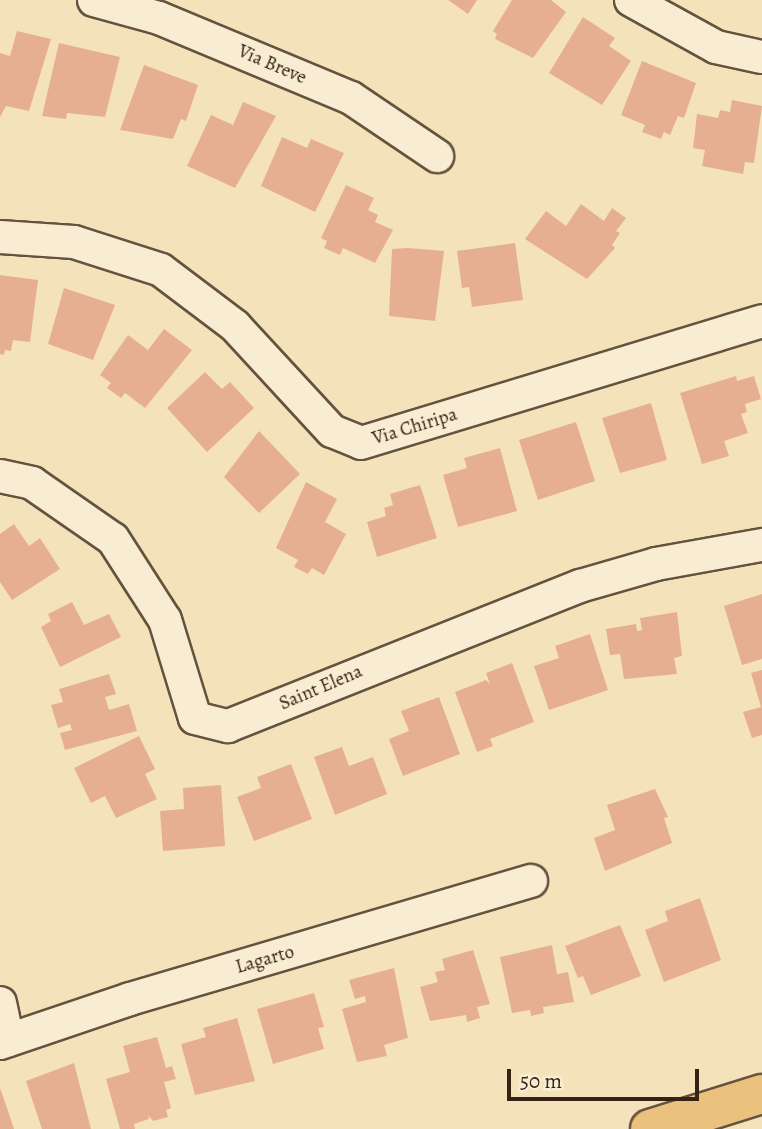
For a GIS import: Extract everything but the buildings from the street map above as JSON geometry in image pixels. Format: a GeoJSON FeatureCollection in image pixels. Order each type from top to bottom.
{"type":"FeatureCollection","features":[{"type":"Feature","properties":{"kind":"main road"},"geometry":{"type":"LineString","coordinates":[[650,1129],[762,1094]]}},
{"type":"Feature","properties":{"kind":"street","name":"Via Breve"},"geometry":{"type":"LineString","coordinates":[[94,0],[159,18],[351,98],[437,156]]}},
{"type":"Feature","properties":{"kind":"street"},"geometry":{"type":"LineString","coordinates":[[631,0],[716,47],[762,57]]}},
{"type":"Feature","properties":{"kind":"street","name":"Via Chiripa"},"geometry":{"type":"LineString","coordinates":[[0,237],[74,242],[161,270],[235,326],[332,431],[361,443],[762,321]]}},
{"type":"Feature","properties":{"kind":"street","name":"Saint Elena"},"geometry":{"type":"LineString","coordinates":[[0,476],[32,483],[113,539],[165,620],[195,718],[228,726],[580,586],[656,564],[762,545]]}},
{"type":"Feature","properties":{"kind":"street","name":"Lagarto"},"geometry":{"type":"LineString","coordinates":[[4,1042],[130,999],[531,881]]}},
{"type":"Feature","properties":{"kind":"street"},"geometry":{"type":"LineString","coordinates":[[0,1003],[4,1042]]}}]}
